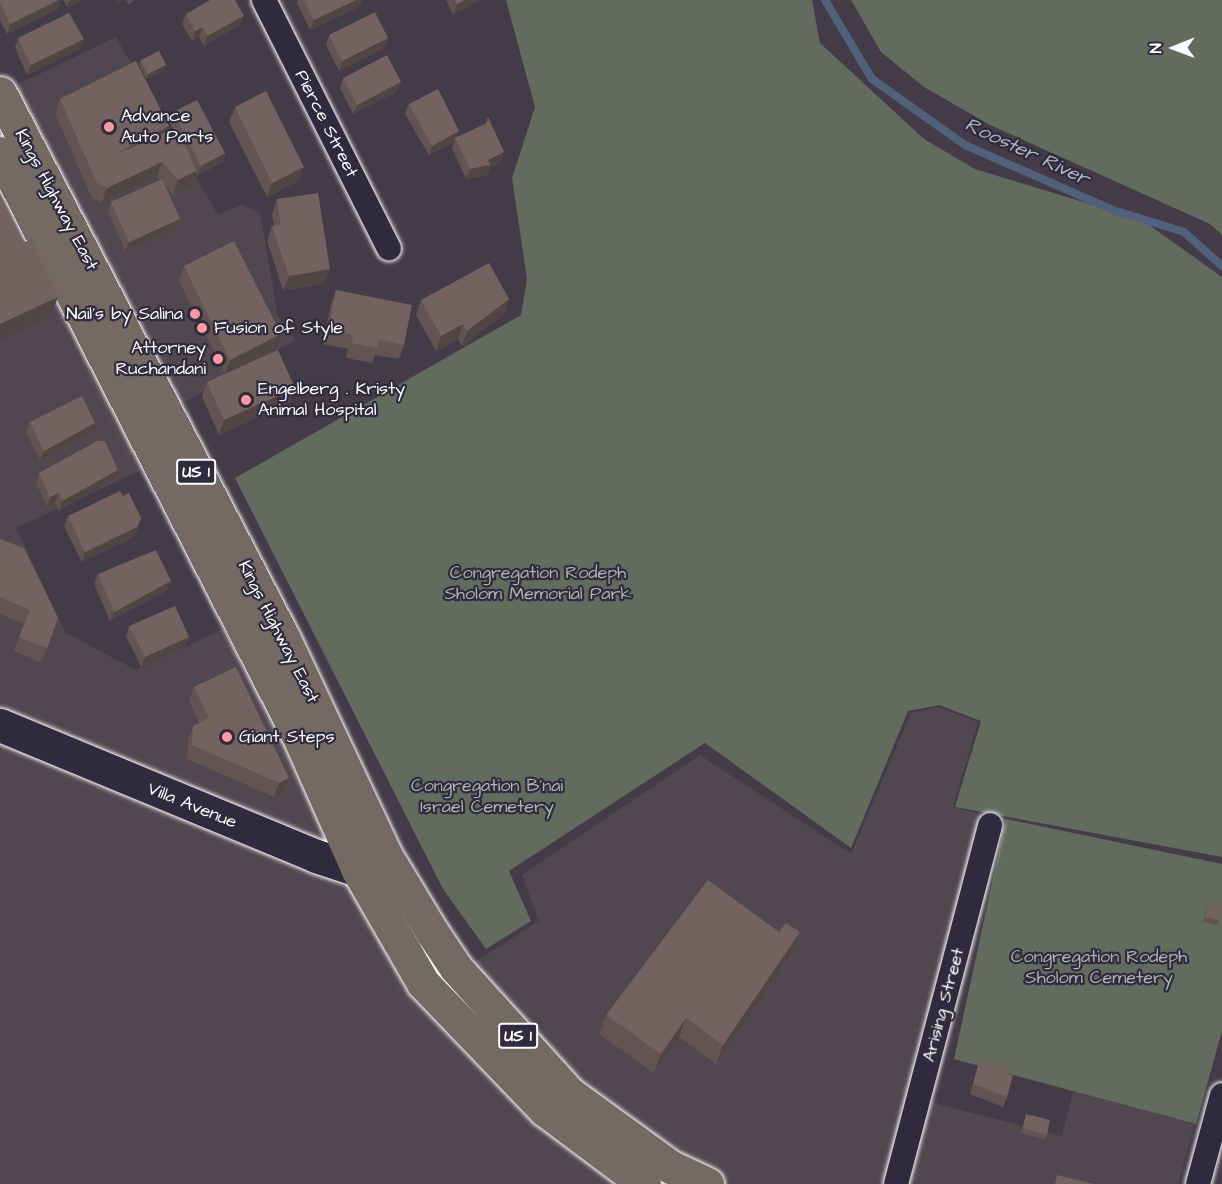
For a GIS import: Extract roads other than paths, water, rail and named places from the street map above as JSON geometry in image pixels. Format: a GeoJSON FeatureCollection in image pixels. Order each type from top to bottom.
{"type":"FeatureCollection","features":[{"type":"Feature","properties":{"kind":"main road","name":"Kings Highway East"},"geometry":{"type":"LineString","coordinates":[[0,93],[284,639],[372,862],[423,983],[545,1110],[644,1184]]}},
{"type":"Feature","properties":{"kind":"main road","name":"Kings Highway East"},"geometry":{"type":"LineString","coordinates":[[0,153],[299,737],[372,862],[456,968],[569,1093],[671,1167],[707,1184]]}},
{"type":"Feature","properties":{"kind":"main road","name":"Villa Avenue"},"geometry":{"type":"LineString","coordinates":[[0,725],[372,862]]}},
{"type":"Feature","properties":{"kind":"street","name":"Pierce Street"},"geometry":{"type":"LineString","coordinates":[[264,0],[388,248]]}},
{"type":"Feature","properties":{"kind":"street","name":"Arising Street"},"geometry":{"type":"LineString","coordinates":[[896,1184],[990,825]]}},
{"type":"Feature","properties":{"kind":"street"},"geometry":{"type":"LineString","coordinates":[[1198,1184],[1222,1095]]}},
{"type":"Feature","properties":{"kind":"waterway","name":"Rooster River"},"geometry":{"type":"LineString","coordinates":[[825,0],[872,79],[965,145],[1113,210],[1184,232],[1222,266]]}},
{"type":"Feature","properties":{"kind":"place","name":"Advance Auto Parts"},"geometry":{"type":"Point","coordinates":[109,127]}},
{"type":"Feature","properties":{"kind":"place","name":"Nail's by Salina"},"geometry":{"type":"Point","coordinates":[195,314]}},
{"type":"Feature","properties":{"kind":"place","name":"Fusion of Style"},"geometry":{"type":"Point","coordinates":[202,328]}},
{"type":"Feature","properties":{"kind":"place","name":"Attorney Ruchandani"},"geometry":{"type":"Point","coordinates":[218,359]}},
{"type":"Feature","properties":{"kind":"place","name":"Engelberg . Kristy Animal Hospital"},"geometry":{"type":"Point","coordinates":[246,400]}},
{"type":"Feature","properties":{"kind":"place","name":"Giant Steps"},"geometry":{"type":"Point","coordinates":[227,737]}},
{"type":"Feature","properties":{"kind":"park label","name":"Congregation Rodeph Sholom Memorial Park"},"geometry":{"type":"Point","coordinates":[538,584]}},
{"type":"Feature","properties":{"kind":"park label","name":"Congregation B'nai Israel Cemetery"},"geometry":{"type":"Point","coordinates":[487,797]}},
{"type":"Feature","properties":{"kind":"park label","name":"Congregation Rodeph Sholom Cemetery"},"geometry":{"type":"Point","coordinates":[1099,968]}}]}
